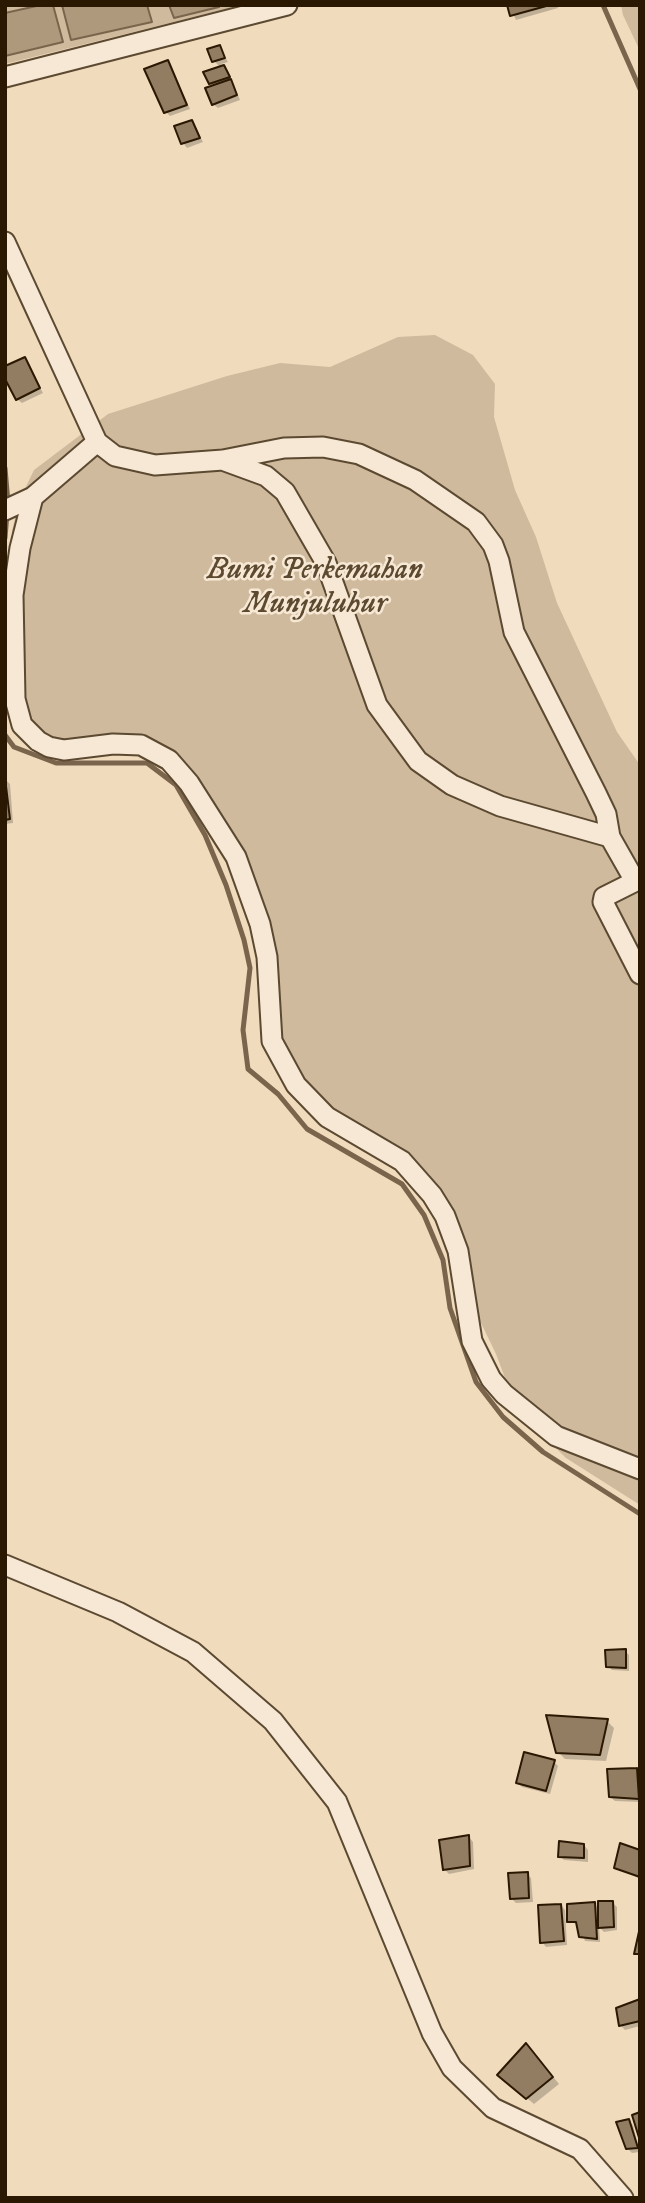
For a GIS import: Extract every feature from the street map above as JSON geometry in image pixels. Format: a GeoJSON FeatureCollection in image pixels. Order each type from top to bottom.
{"type":"FeatureCollection","features":[{"type":"Feature","properties":{"kind":"street"},"geometry":{"type":"LineString","coordinates":[[5,77],[287,5]]}},
{"type":"Feature","properties":{"kind":"street"},"geometry":{"type":"LineString","coordinates":[[5,242],[97,443],[115,456],[137,463],[181,464],[223,460],[284,448],[323,447],[359,454],[415,480],[476,522],[493,545],[499,561],[514,632],[606,814],[610,837],[637,880],[604,897],[603,902],[640,974]]}},
{"type":"Feature","properties":{"kind":"street"},"geometry":{"type":"LineString","coordinates":[[97,443],[20,503],[20,548],[13,595],[14,689],[22,725],[38,741],[64,750],[113,744],[141,745],[169,760],[189,783],[236,857],[260,924],[269,972],[268,1017],[272,1041],[283,1066],[310,1103],[345,1129],[402,1161],[432,1195],[445,1216],[458,1251],[472,1341],[491,1379],[503,1394],[524,1414],[556,1436],[577,1447],[640,1469]]}},
{"type":"Feature","properties":{"kind":"street"},"geometry":{"type":"LineString","coordinates":[[223,460],[266,476],[285,492],[326,563],[377,705],[418,761],[452,785],[487,801],[610,837]]}},
{"type":"Feature","properties":{"kind":"street"},"geometry":{"type":"LineString","coordinates":[[5,1565],[118,1612],[193,1652],[273,1721],[318,1774],[337,1802],[432,2033],[452,2068],[493,2108],[580,2149],[623,2198]]}},
{"type":"Feature","properties":{"kind":"green space"},"geometry":{"type":"Polygon","coordinates":[[[5,5],[242,5],[5,64],[5,5]]]}},
{"type":"Feature","properties":{"kind":"green space"},"geometry":{"type":"Polygon","coordinates":[[[621,5],[640,5],[640,51],[623,15],[621,5]]]}},
{"type":"Feature","properties":{"kind":"green space","name":"Bumi Perkemahan Munjuluhur"},"geometry":{"type":"Polygon","coordinates":[[[435,335],[473,355],[495,384],[494,417],[515,490],[536,537],[557,603],[617,732],[640,765],[640,1505],[566,1458],[517,1410],[496,1354],[457,1273],[434,1198],[283,1078],[258,911],[222,816],[166,754],[36,737],[13,709],[12,531],[19,501],[34,470],[108,414],[227,376],[280,363],[330,367],[398,337],[435,335]]]}},
{"type":"Feature","properties":{"kind":"shaded area"},"geometry":{"type":"Polygon","coordinates":[[[53,5],[63,42],[5,56],[5,13],[53,5]]]}},
{"type":"Feature","properties":{"kind":"shaded area"},"geometry":{"type":"Polygon","coordinates":[[[62,5],[147,5],[152,22],[71,40],[62,5]]]}},
{"type":"Feature","properties":{"kind":"shaded area"},"geometry":{"type":"Polygon","coordinates":[[[169,5],[218,5],[219,7],[174,18],[169,5]]]}},
{"type":"Feature","properties":{"kind":"building"},"geometry":{"type":"Polygon","coordinates":[[[507,5],[550,5],[510,16],[507,5]]]}},
{"type":"Feature","properties":{"kind":"building"},"geometry":{"type":"Polygon","coordinates":[[[220,45],[225,58],[212,62],[207,49],[220,45]]]}},
{"type":"Feature","properties":{"kind":"building"},"geometry":{"type":"Polygon","coordinates":[[[168,60],[187,105],[164,113],[144,69],[168,60]]]}},
{"type":"Feature","properties":{"kind":"building"},"geometry":{"type":"Polygon","coordinates":[[[224,65],[230,77],[209,84],[203,72],[224,65]]]}},
{"type":"Feature","properties":{"kind":"building"},"geometry":{"type":"Polygon","coordinates":[[[231,79],[237,95],[212,105],[205,88],[231,79]]]}},
{"type":"Feature","properties":{"kind":"building"},"geometry":{"type":"Polygon","coordinates":[[[192,120],[200,138],[181,144],[174,126],[192,120]]]}},
{"type":"Feature","properties":{"kind":"building"},"geometry":{"type":"Polygon","coordinates":[[[25,357],[40,388],[16,400],[5,379],[5,366],[25,357]]]}},
{"type":"Feature","properties":{"kind":"building"},"geometry":{"type":"Polygon","coordinates":[[[5,778],[10,819],[5,820],[5,778]]]}},
{"type":"Feature","properties":{"kind":"building"},"geometry":{"type":"Polygon","coordinates":[[[626,1649],[626,1668],[606,1667],[605,1650],[626,1649]]]}},
{"type":"Feature","properties":{"kind":"building"},"geometry":{"type":"Polygon","coordinates":[[[546,1715],[608,1719],[600,1755],[556,1753],[546,1715]]]}},
{"type":"Feature","properties":{"kind":"building"},"geometry":{"type":"Polygon","coordinates":[[[524,1752],[555,1760],[546,1791],[516,1783],[524,1752]]]}},
{"type":"Feature","properties":{"kind":"building"},"geometry":{"type":"Polygon","coordinates":[[[637,1768],[639,1799],[609,1797],[607,1769],[637,1768]]]}},
{"type":"Feature","properties":{"kind":"building"},"geometry":{"type":"Polygon","coordinates":[[[469,1835],[470,1866],[443,1870],[439,1840],[469,1835]]]}},
{"type":"Feature","properties":{"kind":"building"},"geometry":{"type":"Polygon","coordinates":[[[559,1841],[584,1844],[584,1858],[558,1857],[559,1841]]]}},
{"type":"Feature","properties":{"kind":"building"},"geometry":{"type":"Polygon","coordinates":[[[620,1843],[640,1850],[640,1877],[614,1868],[620,1843]]]}},
{"type":"Feature","properties":{"kind":"building"},"geometry":{"type":"Polygon","coordinates":[[[528,1872],[529,1898],[510,1899],[508,1873],[528,1872]]]}},
{"type":"Feature","properties":{"kind":"building"},"geometry":{"type":"Polygon","coordinates":[[[598,1901],[613,1901],[614,1927],[598,1928],[598,1901]]]}},
{"type":"Feature","properties":{"kind":"building"},"geometry":{"type":"Polygon","coordinates":[[[595,1902],[597,1939],[579,1937],[576,1922],[567,1922],[567,1904],[595,1902]]]}},
{"type":"Feature","properties":{"kind":"building"},"geometry":{"type":"Polygon","coordinates":[[[561,1904],[564,1941],[540,1943],[538,1905],[561,1904]]]}},
{"type":"Feature","properties":{"kind":"building"},"geometry":{"type":"Polygon","coordinates":[[[640,1927],[640,1954],[634,1954],[640,1927]]]}},
{"type":"Feature","properties":{"kind":"building"},"geometry":{"type":"Polygon","coordinates":[[[640,1999],[640,2021],[619,2026],[616,2008],[640,1999]]]}},
{"type":"Feature","properties":{"kind":"building"},"geometry":{"type":"Polygon","coordinates":[[[526,2043],[553,2077],[526,2099],[497,2075],[526,2043]]]}},
{"type":"Feature","properties":{"kind":"building"},"geometry":{"type":"Polygon","coordinates":[[[640,2112],[640,2141],[632,2115],[640,2112]]]}},
{"type":"Feature","properties":{"kind":"building"},"geometry":{"type":"Polygon","coordinates":[[[629,2119],[638,2148],[626,2149],[616,2122],[629,2119]]]}},
{"type":"Feature","properties":{"kind":"waterway"},"geometry":{"type":"LineString","coordinates":[[603,5],[640,89]]}},
{"type":"Feature","properties":{"kind":"waterway"},"geometry":{"type":"LineString","coordinates":[[5,468],[8,503]]}},
{"type":"Feature","properties":{"kind":"waterway"},"geometry":{"type":"LineString","coordinates":[[5,538],[7,513]]}},
{"type":"Feature","properties":{"kind":"waterway"},"geometry":{"type":"LineString","coordinates":[[5,735],[14,747],[56,763],[147,763],[176,785],[205,835],[226,885],[244,940],[250,968],[243,1030],[248,1069],[278,1094],[307,1129],[402,1184],[424,1215],[443,1260],[450,1308],[476,1382],[503,1417],[543,1452],[640,1514]]}}]}
